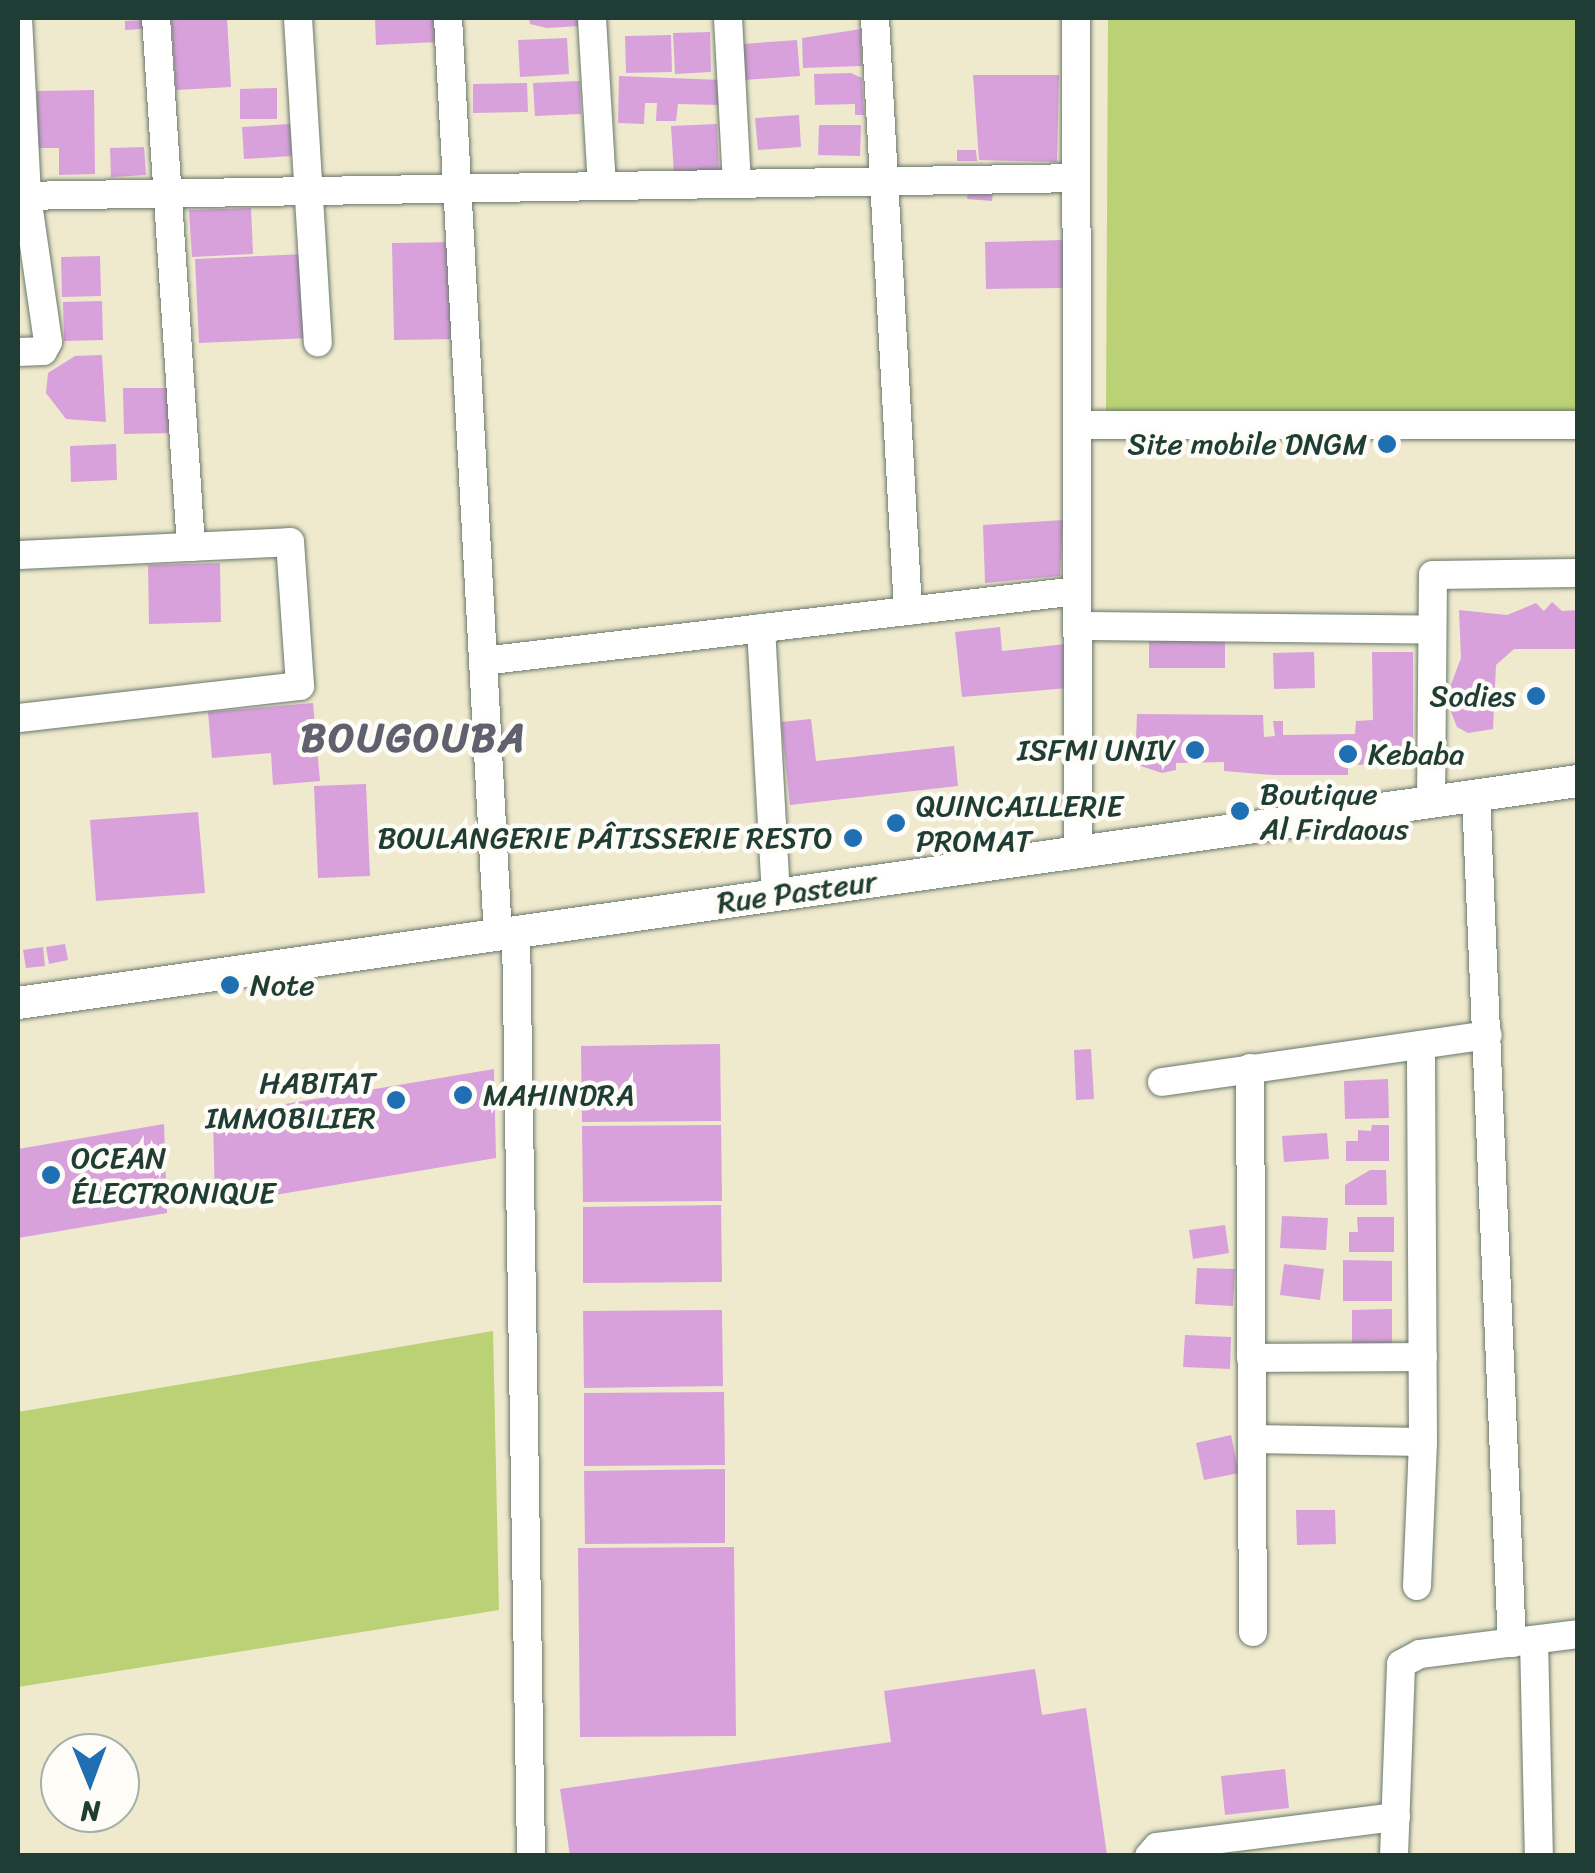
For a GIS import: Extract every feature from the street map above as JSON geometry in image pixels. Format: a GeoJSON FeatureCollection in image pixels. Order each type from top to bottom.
{"type":"FeatureCollection","features":[{"type":"Feature","properties":{"kind":"main road","name":"Rue Pasteur"},"geometry":{"type":"LineString","coordinates":[[18,1003],[1578,781]]}},
{"type":"Feature","properties":{"kind":"street"},"geometry":{"type":"LineString","coordinates":[[18,18],[22,196],[48,342],[43,351],[18,352]]}},
{"type":"Feature","properties":{"kind":"street"},"geometry":{"type":"LineString","coordinates":[[156,18],[191,547]]}},
{"type":"Feature","properties":{"kind":"street"},"geometry":{"type":"LineString","coordinates":[[298,18],[318,342]]}},
{"type":"Feature","properties":{"kind":"street"},"geometry":{"type":"LineString","coordinates":[[448,18],[483,662],[507,934],[531,1856]]}},
{"type":"Feature","properties":{"kind":"street"},"geometry":{"type":"LineString","coordinates":[[592,18],[602,186]]}},
{"type":"Feature","properties":{"kind":"street"},"geometry":{"type":"LineString","coordinates":[[728,18],[737,184]]}},
{"type":"Feature","properties":{"kind":"street"},"geometry":{"type":"LineString","coordinates":[[875,18],[908,611]]}},
{"type":"Feature","properties":{"kind":"street"},"geometry":{"type":"LineString","coordinates":[[1076,18],[1078,852]]}},
{"type":"Feature","properties":{"kind":"street"},"geometry":{"type":"LineString","coordinates":[[22,196],[1076,178]]}},
{"type":"Feature","properties":{"kind":"street"},"geometry":{"type":"LineString","coordinates":[[1077,425],[1578,425]]}},
{"type":"Feature","properties":{"kind":"street"},"geometry":{"type":"LineString","coordinates":[[18,555],[290,542],[300,686],[18,718]]}},
{"type":"Feature","properties":{"kind":"street"},"geometry":{"type":"LineString","coordinates":[[1432,802],[1432,575],[1578,573]]}},
{"type":"Feature","properties":{"kind":"street"},"geometry":{"type":"LineString","coordinates":[[483,662],[1077,591]]}},
{"type":"Feature","properties":{"kind":"street"},"geometry":{"type":"LineString","coordinates":[[1077,626],[1432,630]]}},
{"type":"Feature","properties":{"kind":"street"},"geometry":{"type":"LineString","coordinates":[[761,628],[776,895]]}},
{"type":"Feature","properties":{"kind":"street"},"geometry":{"type":"LineString","coordinates":[[1476,796],[1523,1641],[1539,1856]]}},
{"type":"Feature","properties":{"kind":"street"},"geometry":{"type":"LineString","coordinates":[[1162,1082],[1488,1035]]}},
{"type":"Feature","properties":{"kind":"street"},"geometry":{"type":"LineString","coordinates":[[1416,1586],[1423,1442],[1421,1044]]}},
{"type":"Feature","properties":{"kind":"street"},"geometry":{"type":"LineString","coordinates":[[1250,1068],[1253,1632]]}},
{"type":"Feature","properties":{"kind":"street"},"geometry":{"type":"LineString","coordinates":[[1251,1358],[1422,1357]]}},
{"type":"Feature","properties":{"kind":"street"},"geometry":{"type":"LineString","coordinates":[[1252,1440],[1423,1442]]}},
{"type":"Feature","properties":{"kind":"street"},"geometry":{"type":"LineString","coordinates":[[1394,1856],[1400,1664],[1420,1654],[1578,1634]]}},
{"type":"Feature","properties":{"kind":"street"},"geometry":{"type":"LineString","coordinates":[[1149,1856],[1158,1847],[1396,1816]]}},
{"type":"Feature","properties":{"kind":"green space"},"geometry":{"type":"Polygon","coordinates":[[[1108,18],[1577,18],[1577,415],[1106,414],[1108,18]]]}},
{"type":"Feature","properties":{"kind":"green space"},"geometry":{"type":"Polygon","coordinates":[[[493,1331],[499,1610],[18,1687],[18,1412],[493,1331]]]}},
{"type":"Feature","properties":{"kind":"building"},"geometry":{"type":"Polygon","coordinates":[[[171,18],[227,18],[231,87],[176,90],[171,18]]]}},
{"type":"Feature","properties":{"kind":"building"},"geometry":{"type":"Polygon","coordinates":[[[375,18],[437,18],[438,42],[376,45],[375,18]]]}},
{"type":"Feature","properties":{"kind":"building"},"geometry":{"type":"Polygon","coordinates":[[[529,18],[578,18],[579,26],[547,28],[530,24],[529,18]]]}},
{"type":"Feature","properties":{"kind":"building"},"geometry":{"type":"Polygon","coordinates":[[[143,20],[143,29],[125,30],[125,21],[143,20]]]}},
{"type":"Feature","properties":{"kind":"building"},"geometry":{"type":"Polygon","coordinates":[[[861,29],[862,66],[803,68],[802,38],[861,29]]]}},
{"type":"Feature","properties":{"kind":"building"},"geometry":{"type":"Polygon","coordinates":[[[710,32],[711,72],[675,74],[673,33],[710,32]]]}},
{"type":"Feature","properties":{"kind":"building"},"geometry":{"type":"Polygon","coordinates":[[[671,35],[672,72],[626,73],[625,36],[671,35]]]}},
{"type":"Feature","properties":{"kind":"building"},"geometry":{"type":"Polygon","coordinates":[[[567,38],[569,74],[520,77],[518,40],[567,38]]]}},
{"type":"Feature","properties":{"kind":"building"},"geometry":{"type":"Polygon","coordinates":[[[797,40],[800,76],[745,80],[742,44],[797,40]]]}},
{"type":"Feature","properties":{"kind":"building"},"geometry":{"type":"Polygon","coordinates":[[[851,73],[862,78],[864,115],[855,115],[855,104],[815,105],[814,74],[851,73]]]}},
{"type":"Feature","properties":{"kind":"building"},"geometry":{"type":"Polygon","coordinates":[[[973,75],[1059,75],[1057,162],[979,160],[973,75]]]}},
{"type":"Feature","properties":{"kind":"building"},"geometry":{"type":"Polygon","coordinates":[[[619,76],[722,80],[721,105],[678,104],[676,121],[656,121],[657,103],[645,103],[644,124],[618,123],[619,76]]]}},
{"type":"Feature","properties":{"kind":"building"},"geometry":{"type":"Polygon","coordinates":[[[580,81],[581,114],[535,116],[533,83],[580,81]]]}},
{"type":"Feature","properties":{"kind":"building"},"geometry":{"type":"Polygon","coordinates":[[[527,83],[528,112],[473,113],[473,84],[527,83]]]}},
{"type":"Feature","properties":{"kind":"building"},"geometry":{"type":"Polygon","coordinates":[[[277,88],[277,119],[240,119],[240,89],[277,88]]]}},
{"type":"Feature","properties":{"kind":"building"},"geometry":{"type":"Polygon","coordinates":[[[94,90],[95,174],[59,175],[59,148],[37,148],[37,91],[94,90]]]}},
{"type":"Feature","properties":{"kind":"building"},"geometry":{"type":"Polygon","coordinates":[[[799,115],[801,147],[758,150],[755,118],[799,115]]]}},
{"type":"Feature","properties":{"kind":"building"},"geometry":{"type":"Polygon","coordinates":[[[290,124],[292,156],[244,159],[242,127],[290,124]]]}},
{"type":"Feature","properties":{"kind":"building"},"geometry":{"type":"Polygon","coordinates":[[[717,124],[719,172],[674,174],[671,126],[717,124]]]}},
{"type":"Feature","properties":{"kind":"building"},"geometry":{"type":"Polygon","coordinates":[[[819,125],[861,125],[860,156],[818,155],[819,125]]]}},
{"type":"Feature","properties":{"kind":"building"},"geometry":{"type":"Polygon","coordinates":[[[144,147],[146,175],[111,177],[110,148],[144,147]]]}},
{"type":"Feature","properties":{"kind":"building"},"geometry":{"type":"Polygon","coordinates":[[[957,150],[976,150],[977,161],[957,161],[957,150]]]}},
{"type":"Feature","properties":{"kind":"building"},"geometry":{"type":"Polygon","coordinates":[[[968,190],[993,192],[992,201],[967,199],[968,190]]]}},
{"type":"Feature","properties":{"kind":"building"},"geometry":{"type":"Polygon","coordinates":[[[251,208],[253,254],[192,257],[189,210],[251,208]]]}},
{"type":"Feature","properties":{"kind":"building"},"geometry":{"type":"Polygon","coordinates":[[[1063,240],[1064,288],[986,289],[985,242],[1063,240]]]}},
{"type":"Feature","properties":{"kind":"building"},"geometry":{"type":"Polygon","coordinates":[[[456,242],[457,339],[394,340],[392,243],[456,242]]]}},
{"type":"Feature","properties":{"kind":"building"},"geometry":{"type":"Polygon","coordinates":[[[305,254],[308,338],[199,343],[195,259],[305,254]]]}},
{"type":"Feature","properties":{"kind":"building"},"geometry":{"type":"Polygon","coordinates":[[[100,256],[101,296],[62,297],[61,257],[100,256]]]}},
{"type":"Feature","properties":{"kind":"building"},"geometry":{"type":"Polygon","coordinates":[[[102,301],[103,340],[64,341],[63,302],[102,301]]]}},
{"type":"Feature","properties":{"kind":"building"},"geometry":{"type":"Polygon","coordinates":[[[102,355],[106,422],[66,419],[46,393],[48,373],[75,356],[102,355]]]}},
{"type":"Feature","properties":{"kind":"building"},"geometry":{"type":"Polygon","coordinates":[[[123,388],[173,388],[173,433],[124,434],[123,388]]]}},
{"type":"Feature","properties":{"kind":"building"},"geometry":{"type":"Polygon","coordinates":[[[116,444],[117,480],[71,482],[70,446],[116,444]]]}},
{"type":"Feature","properties":{"kind":"building"},"geometry":{"type":"Polygon","coordinates":[[[1063,520],[1060,576],[985,583],[983,525],[1063,520]]]}},
{"type":"Feature","properties":{"kind":"building"},"geometry":{"type":"Polygon","coordinates":[[[220,563],[221,622],[149,624],[148,565],[220,563]]]}},
{"type":"Feature","properties":{"kind":"building"},"geometry":{"type":"Polygon","coordinates":[[[1552,602],[1562,611],[1578,610],[1578,649],[1514,649],[1496,665],[1493,729],[1468,733],[1457,727],[1448,704],[1457,697],[1450,687],[1461,658],[1459,610],[1507,615],[1536,603],[1544,611],[1552,602]]]}},
{"type":"Feature","properties":{"kind":"building"},"geometry":{"type":"Polygon","coordinates":[[[1000,627],[1002,651],[1065,644],[1068,688],[962,697],[955,632],[1000,627]]]}},
{"type":"Feature","properties":{"kind":"building"},"geometry":{"type":"Polygon","coordinates":[[[1149,634],[1225,634],[1225,668],[1149,668],[1149,634]]]}},
{"type":"Feature","properties":{"kind":"building"},"geometry":{"type":"Polygon","coordinates":[[[1314,652],[1315,688],[1274,689],[1273,653],[1314,652]]]}},
{"type":"Feature","properties":{"kind":"building"},"geometry":{"type":"Polygon","coordinates":[[[1372,652],[1413,652],[1413,764],[1348,765],[1348,775],[1273,775],[1224,771],[1224,762],[1176,763],[1176,770],[1162,773],[1135,764],[1137,714],[1263,715],[1264,737],[1275,736],[1273,721],[1283,721],[1283,735],[1355,734],[1356,721],[1373,720],[1372,652]]]}},
{"type":"Feature","properties":{"kind":"building"},"geometry":{"type":"Polygon","coordinates":[[[313,703],[320,781],[273,785],[271,753],[212,758],[208,712],[313,703]]]}},
{"type":"Feature","properties":{"kind":"building"},"geometry":{"type":"Polygon","coordinates":[[[811,719],[816,761],[954,746],[958,786],[790,805],[781,722],[811,719]]]}},
{"type":"Feature","properties":{"kind":"building"},"geometry":{"type":"Polygon","coordinates":[[[366,784],[370,876],[318,878],[314,786],[366,784]]]}},
{"type":"Feature","properties":{"kind":"building"},"geometry":{"type":"Polygon","coordinates":[[[198,812],[205,893],[96,901],[90,820],[198,812]]]}},
{"type":"Feature","properties":{"kind":"building"},"geometry":{"type":"Polygon","coordinates":[[[65,944],[68,960],[49,964],[46,947],[65,944]]]}},
{"type":"Feature","properties":{"kind":"building"},"geometry":{"type":"Polygon","coordinates":[[[43,947],[45,966],[26,968],[23,950],[43,947]]]}},
{"type":"Feature","properties":{"kind":"building"},"geometry":{"type":"Polygon","coordinates":[[[720,1044],[721,1121],[582,1122],[581,1046],[720,1044]]]}},
{"type":"Feature","properties":{"kind":"building"},"geometry":{"type":"Polygon","coordinates":[[[1091,1049],[1094,1099],[1076,1100],[1074,1050],[1091,1049]]]}},
{"type":"Feature","properties":{"kind":"building"},"geometry":{"type":"Polygon","coordinates":[[[494,1069],[496,1158],[215,1205],[213,1116],[494,1069]]]}},
{"type":"Feature","properties":{"kind":"building"},"geometry":{"type":"Polygon","coordinates":[[[1388,1079],[1389,1118],[1345,1119],[1344,1081],[1388,1079]]]}},
{"type":"Feature","properties":{"kind":"building"},"geometry":{"type":"Polygon","coordinates":[[[164,1124],[167,1213],[18,1238],[18,1149],[164,1124]]]}},
{"type":"Feature","properties":{"kind":"building"},"geometry":{"type":"Polygon","coordinates":[[[721,1125],[722,1201],[583,1202],[582,1126],[721,1125]]]}},
{"type":"Feature","properties":{"kind":"building"},"geometry":{"type":"Polygon","coordinates":[[[1372,1125],[1389,1125],[1389,1161],[1346,1161],[1346,1141],[1358,1141],[1358,1130],[1371,1131],[1372,1125]]]}},
{"type":"Feature","properties":{"kind":"building"},"geometry":{"type":"Polygon","coordinates":[[[1327,1133],[1329,1159],[1284,1162],[1282,1136],[1327,1133]]]}},
{"type":"Feature","properties":{"kind":"building"},"geometry":{"type":"Polygon","coordinates":[[[1370,1170],[1386,1170],[1387,1205],[1345,1205],[1345,1185],[1370,1170]]]}},
{"type":"Feature","properties":{"kind":"building"},"geometry":{"type":"Polygon","coordinates":[[[721,1205],[722,1282],[583,1283],[583,1207],[721,1205]]]}},
{"type":"Feature","properties":{"kind":"building"},"geometry":{"type":"Polygon","coordinates":[[[1282,1216],[1328,1218],[1326,1250],[1280,1248],[1282,1216]]]}},
{"type":"Feature","properties":{"kind":"building"},"geometry":{"type":"Polygon","coordinates":[[[1357,1217],[1394,1217],[1394,1252],[1349,1252],[1349,1232],[1358,1232],[1357,1217]]]}},
{"type":"Feature","properties":{"kind":"building"},"geometry":{"type":"Polygon","coordinates":[[[1225,1225],[1229,1253],[1193,1259],[1189,1230],[1225,1225]]]}},
{"type":"Feature","properties":{"kind":"building"},"geometry":{"type":"Polygon","coordinates":[[[1343,1260],[1392,1261],[1392,1301],[1343,1301],[1343,1260]]]}},
{"type":"Feature","properties":{"kind":"building"},"geometry":{"type":"Polygon","coordinates":[[[1284,1264],[1324,1269],[1320,1300],[1280,1295],[1284,1264]]]}},
{"type":"Feature","properties":{"kind":"building"},"geometry":{"type":"Polygon","coordinates":[[[1197,1268],[1235,1269],[1233,1306],[1195,1304],[1197,1268]]]}},
{"type":"Feature","properties":{"kind":"building"},"geometry":{"type":"Polygon","coordinates":[[[1392,1309],[1392,1344],[1352,1344],[1352,1310],[1392,1309]]]}},
{"type":"Feature","properties":{"kind":"building"},"geometry":{"type":"Polygon","coordinates":[[[722,1310],[723,1386],[584,1388],[583,1311],[722,1310]]]}},
{"type":"Feature","properties":{"kind":"building"},"geometry":{"type":"Polygon","coordinates":[[[1185,1335],[1231,1337],[1230,1369],[1183,1367],[1185,1335]]]}},
{"type":"Feature","properties":{"kind":"building"},"geometry":{"type":"Polygon","coordinates":[[[724,1392],[725,1465],[584,1466],[584,1393],[724,1392]]]}},
{"type":"Feature","properties":{"kind":"building"},"geometry":{"type":"Polygon","coordinates":[[[1231,1435],[1239,1473],[1204,1480],[1196,1443],[1231,1435]]]}},
{"type":"Feature","properties":{"kind":"building"},"geometry":{"type":"Polygon","coordinates":[[[725,1469],[725,1543],[585,1544],[584,1471],[725,1469]]]}},
{"type":"Feature","properties":{"kind":"building"},"geometry":{"type":"Polygon","coordinates":[[[1296,1510],[1335,1510],[1336,1544],[1297,1545],[1296,1510]]]}},
{"type":"Feature","properties":{"kind":"building"},"geometry":{"type":"Polygon","coordinates":[[[734,1547],[736,1736],[580,1737],[578,1548],[734,1547]]]}},
{"type":"Feature","properties":{"kind":"building"},"geometry":{"type":"Polygon","coordinates":[[[1035,1669],[1042,1715],[1086,1708],[1107,1855],[570,1856],[560,1789],[891,1742],[884,1691],[1035,1669]]]}},
{"type":"Feature","properties":{"kind":"building"},"geometry":{"type":"Polygon","coordinates":[[[1285,1769],[1289,1808],[1225,1815],[1221,1776],[1285,1769]]]}},
{"type":"Feature","properties":{"kind":"place","name":"Site mobile DNGM"},"geometry":{"type":"Point","coordinates":[1387,444]}},
{"type":"Feature","properties":{"kind":"place","name":"Sodies"},"geometry":{"type":"Point","coordinates":[1536,696]}},
{"type":"Feature","properties":{"kind":"place","name":"ISFMI UNIV"},"geometry":{"type":"Point","coordinates":[1195,750]}},
{"type":"Feature","properties":{"kind":"place","name":"Kebaba"},"geometry":{"type":"Point","coordinates":[1348,754]}},
{"type":"Feature","properties":{"kind":"place","name":"Boutique Al Firdaous"},"geometry":{"type":"Point","coordinates":[1240,811]}},
{"type":"Feature","properties":{"kind":"place","name":"QUINCAILLERIE PROMAT"},"geometry":{"type":"Point","coordinates":[896,823]}},
{"type":"Feature","properties":{"kind":"place","name":"BOULANGERIE PÂTISSERIE RESTO"},"geometry":{"type":"Point","coordinates":[853,838]}},
{"type":"Feature","properties":{"kind":"place","name":"Note"},"geometry":{"type":"Point","coordinates":[230,985]}},
{"type":"Feature","properties":{"kind":"place","name":"MAHINDRA"},"geometry":{"type":"Point","coordinates":[463,1095]}},
{"type":"Feature","properties":{"kind":"place","name":"HABITAT IMMOBILIER"},"geometry":{"type":"Point","coordinates":[396,1100]}},
{"type":"Feature","properties":{"kind":"place","name":"OCEAN ÉLECTRONIQUE"},"geometry":{"type":"Point","coordinates":[51,1175]}},
{"type":"Feature","properties":{"kind":"district","name":"BOUGOUBA"},"geometry":{"type":"Point","coordinates":[414,738]}}]}
